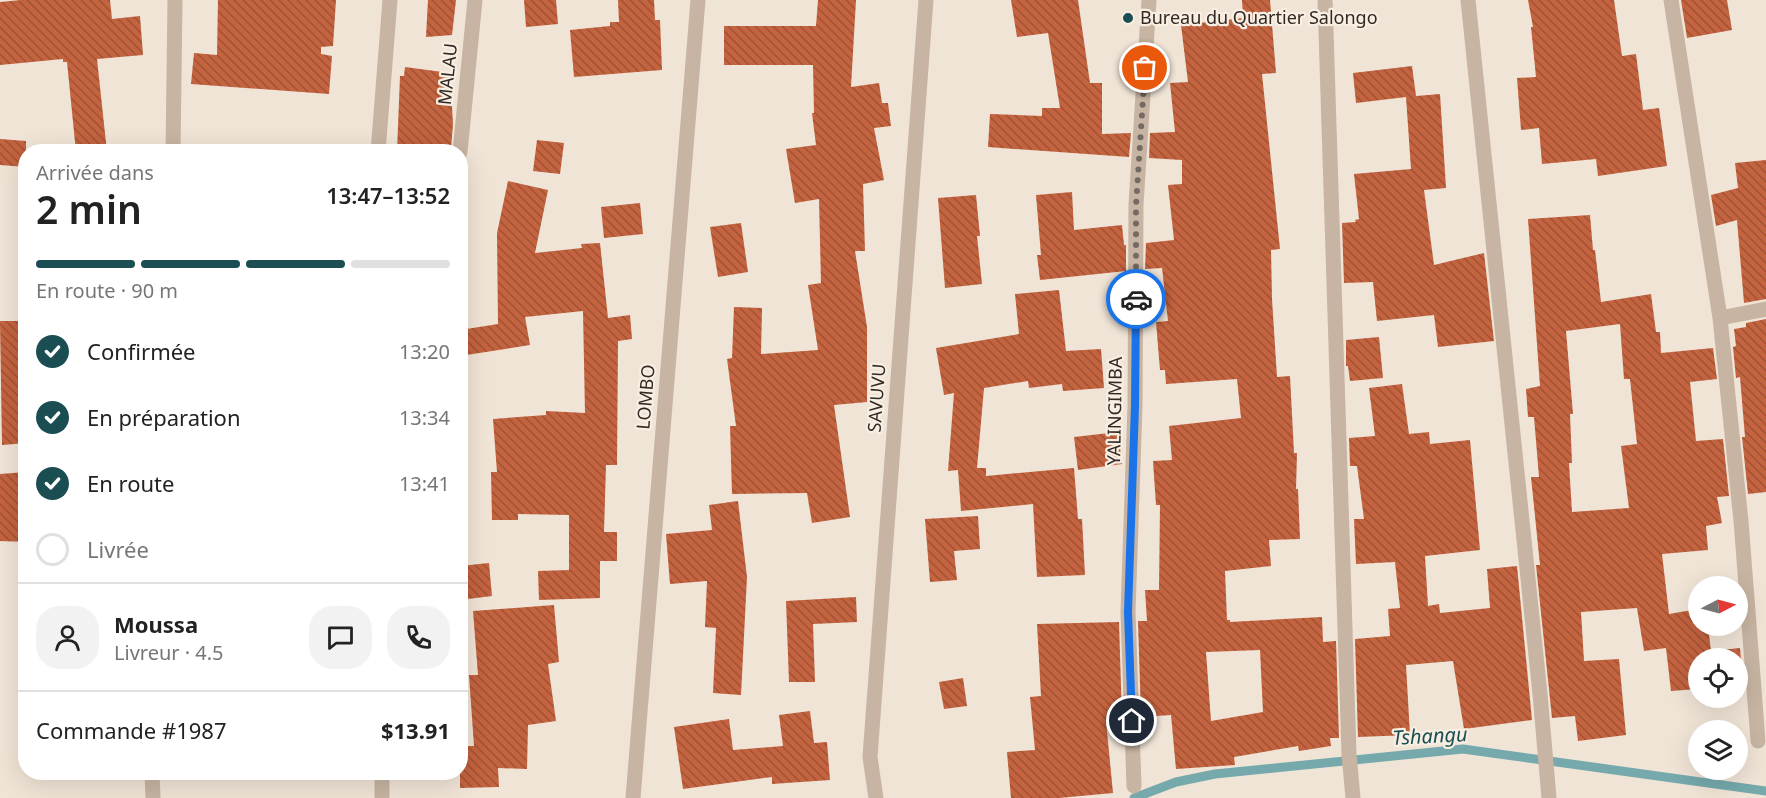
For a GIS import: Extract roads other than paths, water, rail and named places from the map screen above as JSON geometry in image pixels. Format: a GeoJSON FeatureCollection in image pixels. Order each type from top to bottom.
{"type":"FeatureCollection","features":[{"type":"Feature","properties":{"kind":"street"},"geometry":{"type":"LineString","coordinates":[[172,144],[175,0]]}},
{"type":"Feature","properties":{"kind":"street"},"geometry":{"type":"LineString","coordinates":[[379,144],[390,0]]}},
{"type":"Feature","properties":{"kind":"street","name":"MALAU"},"geometry":{"type":"LineString","coordinates":[[461,144],[475,0]]}},
{"type":"Feature","properties":{"kind":"street","name":"LOMBO"},"geometry":{"type":"LineString","coordinates":[[633,798],[698,0]]}},
{"type":"Feature","properties":{"kind":"street","name":"SAVUVU"},"geometry":{"type":"LineString","coordinates":[[876,798],[870,757],[926,0]]}},
{"type":"Feature","properties":{"kind":"street","name":"YALINGIMBA"},"geometry":{"type":"LineString","coordinates":[[1134,786],[1128,612],[1135,406],[1136,206],[1149,0]]}},
{"type":"Feature","properties":{"kind":"street"},"geometry":{"type":"LineString","coordinates":[[1325,0],[1353,798]]}},
{"type":"Feature","properties":{"kind":"street"},"geometry":{"type":"LineString","coordinates":[[1468,0],[1549,798]]}},
{"type":"Feature","properties":{"kind":"street"},"geometry":{"type":"LineString","coordinates":[[1671,0],[1720,318],[1741,520],[1758,741]]}},
{"type":"Feature","properties":{"kind":"street"},"geometry":{"type":"LineString","coordinates":[[1720,318],[1766,309]]}},
{"type":"Feature","properties":{"kind":"street"},"geometry":{"type":"LineString","coordinates":[[152,780],[153,798]]}},
{"type":"Feature","properties":{"kind":"street"},"geometry":{"type":"LineString","coordinates":[[382,780],[382,798]]}},
{"type":"Feature","properties":{"kind":"waterway","name":"Tshangu"},"geometry":{"type":"LineString","coordinates":[[1134,798],[1176,782],[1215,774],[1463,749],[1766,791]]}},
{"type":"Feature","properties":{"kind":"place","name":"Bureau du Quartier Salongo"},"geometry":{"type":"Point","coordinates":[1128,18]}}]}
